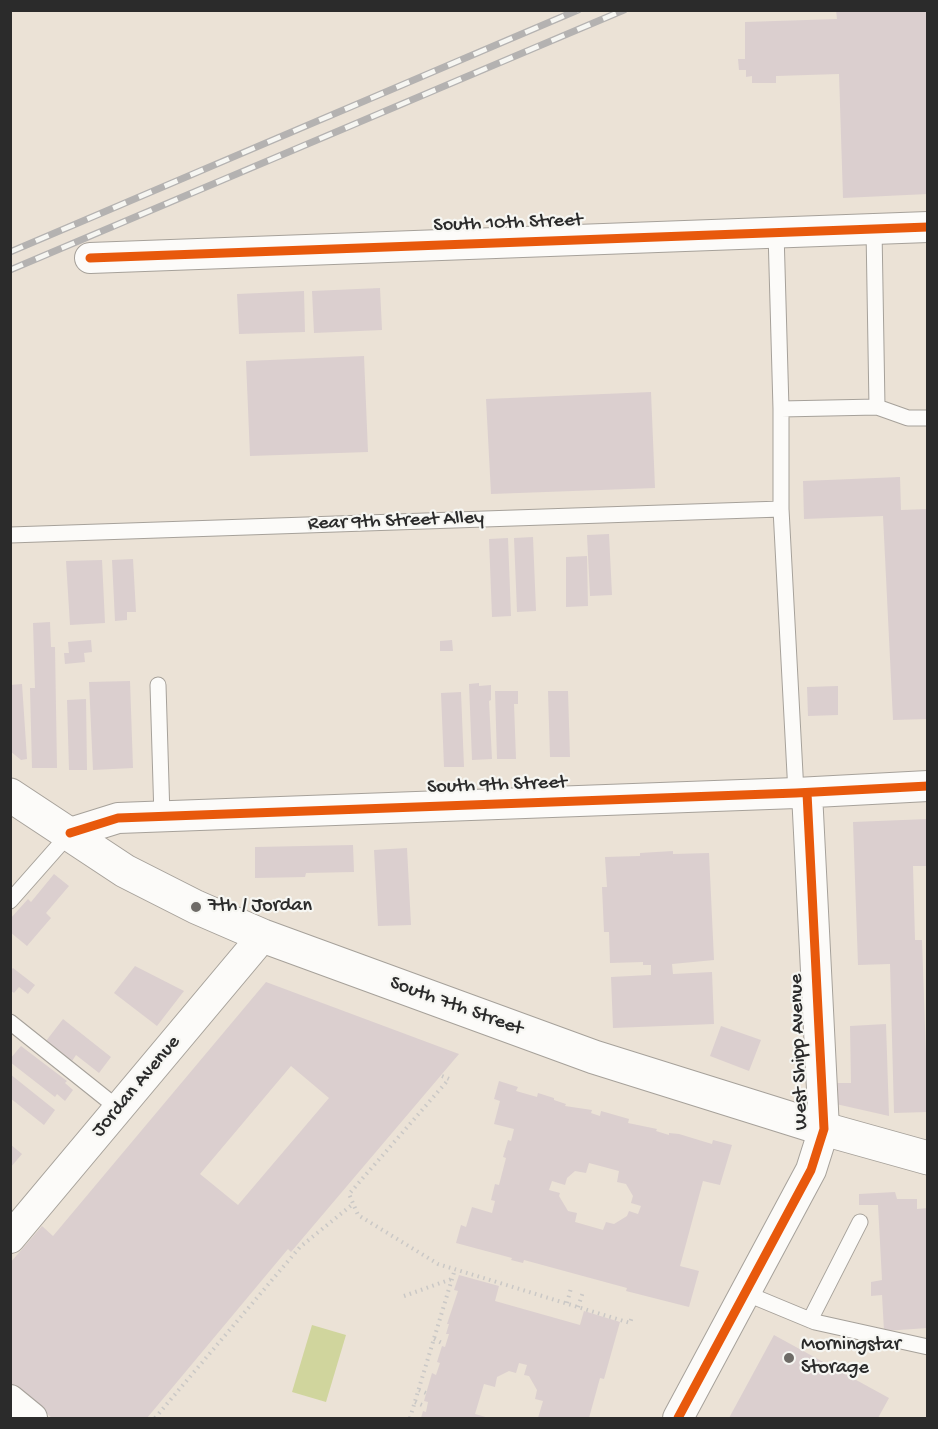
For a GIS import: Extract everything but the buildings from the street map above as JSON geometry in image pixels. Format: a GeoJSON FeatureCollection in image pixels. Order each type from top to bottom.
{"type":"FeatureCollection","features":[{"type":"Feature","properties":{"kind":"main road","name":"South 7th Street"},"geometry":{"type":"LineString","coordinates":[[10,795],[125,870],[196,907],[263,936],[594,1057],[824,1129],[927,1158]]}},
{"type":"Feature","properties":{"kind":"street","name":"South 10th Street"},"geometry":{"type":"LineString","coordinates":[[90,258],[927,227]]}},
{"type":"Feature","properties":{"kind":"street","name":"South 9th Street"},"geometry":{"type":"LineString","coordinates":[[70,833],[118,818],[801,793],[927,786]]}},
{"type":"Feature","properties":{"kind":"street","name":"West Shipp Avenue"},"geometry":{"type":"LineString","coordinates":[[678,1419],[811,1170],[824,1129],[801,793]]}},
{"type":"Feature","properties":{"kind":"street","name":"Jordan Avenue"},"geometry":{"type":"LineString","coordinates":[[10,1238],[263,936]]}},
{"type":"Feature","properties":{"kind":"street"},"geometry":{"type":"LineString","coordinates":[[10,1400],[32,1419]]}},
{"type":"Feature","properties":{"kind":"lane"},"geometry":{"type":"LineString","coordinates":[[874,229],[877,407]]}},
{"type":"Feature","properties":{"kind":"lane"},"geometry":{"type":"LineString","coordinates":[[776,232],[781,409],[781,509],[801,793]]}},
{"type":"Feature","properties":{"kind":"lane"},"geometry":{"type":"LineString","coordinates":[[781,409],[877,407],[908,418],[927,418]]}},
{"type":"Feature","properties":{"kind":"lane","name":"Rear 9th Street Alley"},"geometry":{"type":"LineString","coordinates":[[10,535],[781,509]]}},
{"type":"Feature","properties":{"kind":"lane"},"geometry":{"type":"LineString","coordinates":[[158,686],[162,817]]}},
{"type":"Feature","properties":{"kind":"lane"},"geometry":{"type":"LineString","coordinates":[[10,902],[70,833]]}},
{"type":"Feature","properties":{"kind":"lane"},"geometry":{"type":"LineString","coordinates":[[10,1022],[119,1109]]}},
{"type":"Feature","properties":{"kind":"lane"},"geometry":{"type":"LineString","coordinates":[[810,1320],[860,1222]]}},
{"type":"Feature","properties":{"kind":"lane"},"geometry":{"type":"LineString","coordinates":[[745,1293],[810,1320],[927,1347]]}},
{"type":"Feature","properties":{"kind":"path"},"geometry":{"type":"LineString","coordinates":[[442,1076],[449,1080],[349,1194],[358,1215],[438,1264],[630,1323],[632,1317]]}},
{"type":"Feature","properties":{"kind":"path"},"geometry":{"type":"LineString","coordinates":[[155,1419],[300,1247],[354,1204]]}},
{"type":"Feature","properties":{"kind":"path"},"geometry":{"type":"LineString","coordinates":[[410,1419],[455,1269]]}},
{"type":"Feature","properties":{"kind":"path"},"geometry":{"type":"LineString","coordinates":[[404,1296],[453,1279]]}},
{"type":"Feature","properties":{"kind":"path"},"geometry":{"type":"LineString","coordinates":[[567,1303],[571,1288]]}},
{"type":"Feature","properties":{"kind":"path"},"geometry":{"type":"LineString","coordinates":[[578,1307],[583,1292]]}},
{"type":"Feature","properties":{"kind":"path"},"geometry":{"type":"LineString","coordinates":[[434,1340],[442,1343]]}},
{"type":"Feature","properties":{"kind":"path"},"geometry":{"type":"LineString","coordinates":[[419,1390],[428,1394]]}},
{"type":"Feature","properties":{"kind":"path"},"geometry":{"type":"LineString","coordinates":[[415,1402],[424,1406]]}},
{"type":"Feature","properties":{"kind":"green space"},"geometry":{"type":"Polygon","coordinates":[[[312,1325],[346,1335],[326,1402],[292,1392],[312,1325]]]}},
{"type":"Feature","properties":{"kind":"railway"},"geometry":{"type":"LineString","coordinates":[[10,252],[578,10]]}},
{"type":"Feature","properties":{"kind":"railway"},"geometry":{"type":"LineString","coordinates":[[10,270],[624,10]]}},
{"type":"Feature","properties":{"kind":"cycle path"},"geometry":{"type":"LineString","coordinates":[[90,258],[928,227]]}},
{"type":"Feature","properties":{"kind":"cycle path"},"geometry":{"type":"LineString","coordinates":[[70,833],[118,818],[928,786]]}},
{"type":"Feature","properties":{"kind":"cycle path"},"geometry":{"type":"LineString","coordinates":[[678,1418],[811,1170],[824,1129],[807,793]]}},
{"type":"Feature","properties":{"kind":"place","name":"7th / Jordan"},"geometry":{"type":"Point","coordinates":[196,907]}},
{"type":"Feature","properties":{"kind":"place","name":"Morningstar Storage"},"geometry":{"type":"Point","coordinates":[789,1358]}}]}
